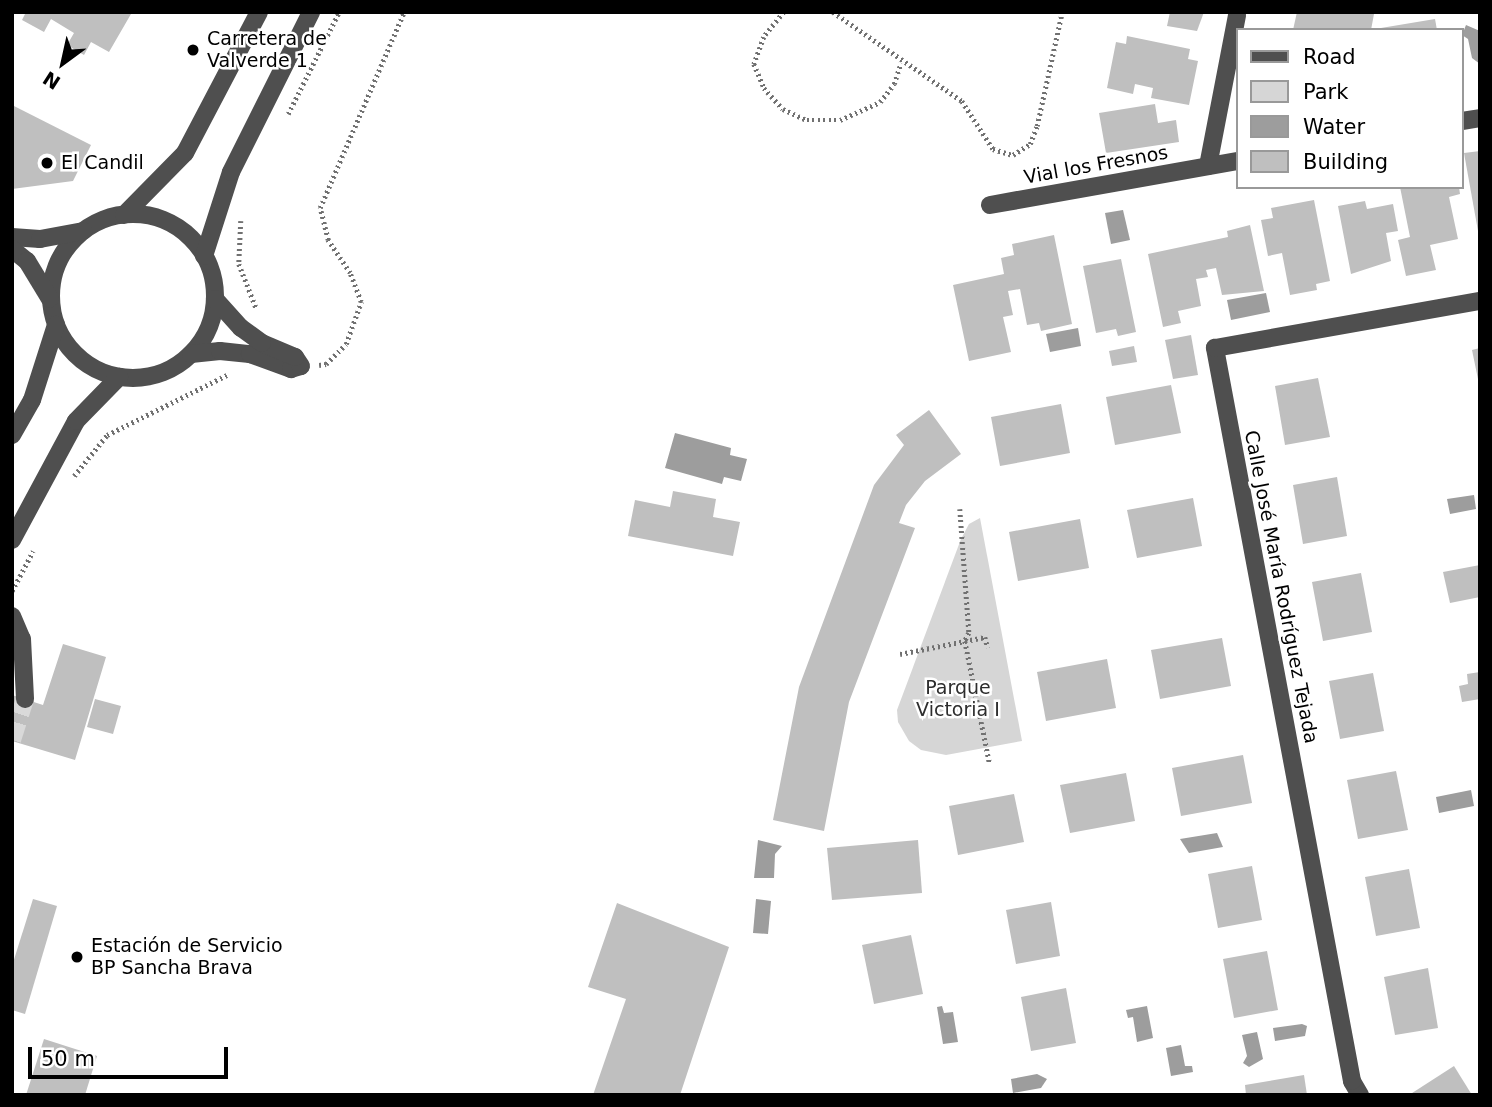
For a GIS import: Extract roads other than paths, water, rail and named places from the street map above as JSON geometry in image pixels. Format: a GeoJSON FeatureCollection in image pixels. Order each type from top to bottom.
{"type":"FeatureCollection","features":[{"type":"Feature","properties":{"kind":"street"},"geometry":{"type":"LineString","coordinates":[[124,215],[185,153],[259,12]]}},
{"type":"Feature","properties":{"kind":"street"},"geometry":{"type":"LineString","coordinates":[[204,256],[231,172],[311,12]]}},
{"type":"Feature","properties":{"kind":"street"},"geometry":{"type":"LineString","coordinates":[[1208,166],[1237,15]]}},
{"type":"Feature","properties":{"kind":"street","name":"Vial los Fresnos"},"geometry":{"type":"LineString","coordinates":[[990,205],[1236,161]]}},
{"type":"Feature","properties":{"kind":"street"},"geometry":{"type":"LineString","coordinates":[[12,237],[40,239],[83,231],[124,215],[148,216],[170,223],[190,237],[204,256],[215,299],[209,328],[191,354]]}},
{"type":"Feature","properties":{"kind":"street"},"geometry":{"type":"LineString","coordinates":[[51,302],[61,257],[83,231]]}},
{"type":"Feature","properties":{"kind":"street"},"geometry":{"type":"LineString","coordinates":[[12,249],[27,261],[51,302],[57,325],[81,359],[119,377],[150,376],[191,354],[230,352],[291,369],[301,366],[295,357],[262,343],[241,328],[215,299]]}},
{"type":"Feature","properties":{"kind":"street","name":"Calle José María Rodríguez Tejada"},"geometry":{"type":"LineString","coordinates":[[1360,1095],[1352,1081],[1215,348],[1480,300]]}},
{"type":"Feature","properties":{"kind":"street"},"geometry":{"type":"LineString","coordinates":[[12,435],[32,400],[57,325]]}},
{"type":"Feature","properties":{"kind":"street"},"geometry":{"type":"LineString","coordinates":[[12,540],[76,421],[119,377]]}},
{"type":"Feature","properties":{"kind":"street"},"geometry":{"type":"LineString","coordinates":[[12,616],[22,639],[25,699]]}},
{"type":"Feature","properties":{"kind":"water"},"geometry":{"type":"Polygon","coordinates":[[[1466,25],[1480,31],[1480,64],[1472,58],[1464,30],[1466,25]]]}},
{"type":"Feature","properties":{"kind":"water"},"geometry":{"type":"Polygon","coordinates":[[[1123,210],[1130,240],[1111,244],[1105,213],[1123,210]]]}},
{"type":"Feature","properties":{"kind":"water"},"geometry":{"type":"Polygon","coordinates":[[[1266,293],[1270,312],[1231,320],[1227,300],[1266,293]]]}},
{"type":"Feature","properties":{"kind":"water"},"geometry":{"type":"Polygon","coordinates":[[[1078,328],[1081,346],[1050,352],[1046,334],[1078,328]]]}},
{"type":"Feature","properties":{"kind":"water"},"geometry":{"type":"Polygon","coordinates":[[[675,433],[731,448],[730,455],[747,459],[741,481],[724,477],[722,484],[665,468],[675,433]]]}},
{"type":"Feature","properties":{"kind":"water"},"geometry":{"type":"Polygon","coordinates":[[[1474,495],[1476,509],[1450,514],[1447,499],[1474,495]]]}},
{"type":"Feature","properties":{"kind":"water"},"geometry":{"type":"Polygon","coordinates":[[[1471,790],[1474,806],[1439,813],[1436,797],[1471,790]]]}},
{"type":"Feature","properties":{"kind":"water"},"geometry":{"type":"Polygon","coordinates":[[[1217,833],[1223,847],[1189,853],[1180,839],[1217,833]]]}},
{"type":"Feature","properties":{"kind":"water"},"geometry":{"type":"Polygon","coordinates":[[[758,840],[782,846],[775,854],[774,878],[754,878],[758,840]]]}},
{"type":"Feature","properties":{"kind":"water"},"geometry":{"type":"Polygon","coordinates":[[[756,899],[771,901],[768,934],[753,933],[756,899]]]}},
{"type":"Feature","properties":{"kind":"water"},"geometry":{"type":"Polygon","coordinates":[[[942,1006],[944,1013],[953,1012],[958,1042],[943,1044],[937,1007],[942,1006]]]}},
{"type":"Feature","properties":{"kind":"water"},"geometry":{"type":"Polygon","coordinates":[[[1147,1006],[1153,1038],[1137,1042],[1133,1017],[1128,1018],[1126,1010],[1147,1006]]]}},
{"type":"Feature","properties":{"kind":"water"},"geometry":{"type":"Polygon","coordinates":[[[1302,1024],[1307,1026],[1305,1036],[1275,1041],[1273,1028],[1302,1024]]]}},
{"type":"Feature","properties":{"kind":"water"},"geometry":{"type":"Polygon","coordinates":[[[1257,1032],[1263,1059],[1249,1067],[1243,1063],[1247,1056],[1242,1035],[1257,1032]]]}},
{"type":"Feature","properties":{"kind":"water"},"geometry":{"type":"Polygon","coordinates":[[[1181,1045],[1185,1066],[1192,1066],[1193,1072],[1171,1076],[1166,1048],[1181,1045]]]}},
{"type":"Feature","properties":{"kind":"water"},"geometry":{"type":"Polygon","coordinates":[[[1037,1074],[1047,1079],[1041,1088],[1013,1093],[1011,1079],[1037,1074]]]}},
{"type":"Feature","properties":{"kind":"tunnel"},"geometry":{"type":"LineString","coordinates":[[12,740],[25,699]]}},
{"type":"Feature","properties":{"kind":"place","name":"Carretera de Valverde 1"},"geometry":{"type":"Point","coordinates":[193,50]}},
{"type":"Feature","properties":{"kind":"place","name":"El Candil"},"geometry":{"type":"Point","coordinates":[47,163]}},
{"type":"Feature","properties":{"kind":"place","name":"Estación de Servicio BP Sancha Brava"},"geometry":{"type":"Point","coordinates":[77,957]}},
{"type":"Feature","properties":{"kind":"park label","name":"Parque Victoria I"},"geometry":{"type":"Point","coordinates":[958,699]}}]}
